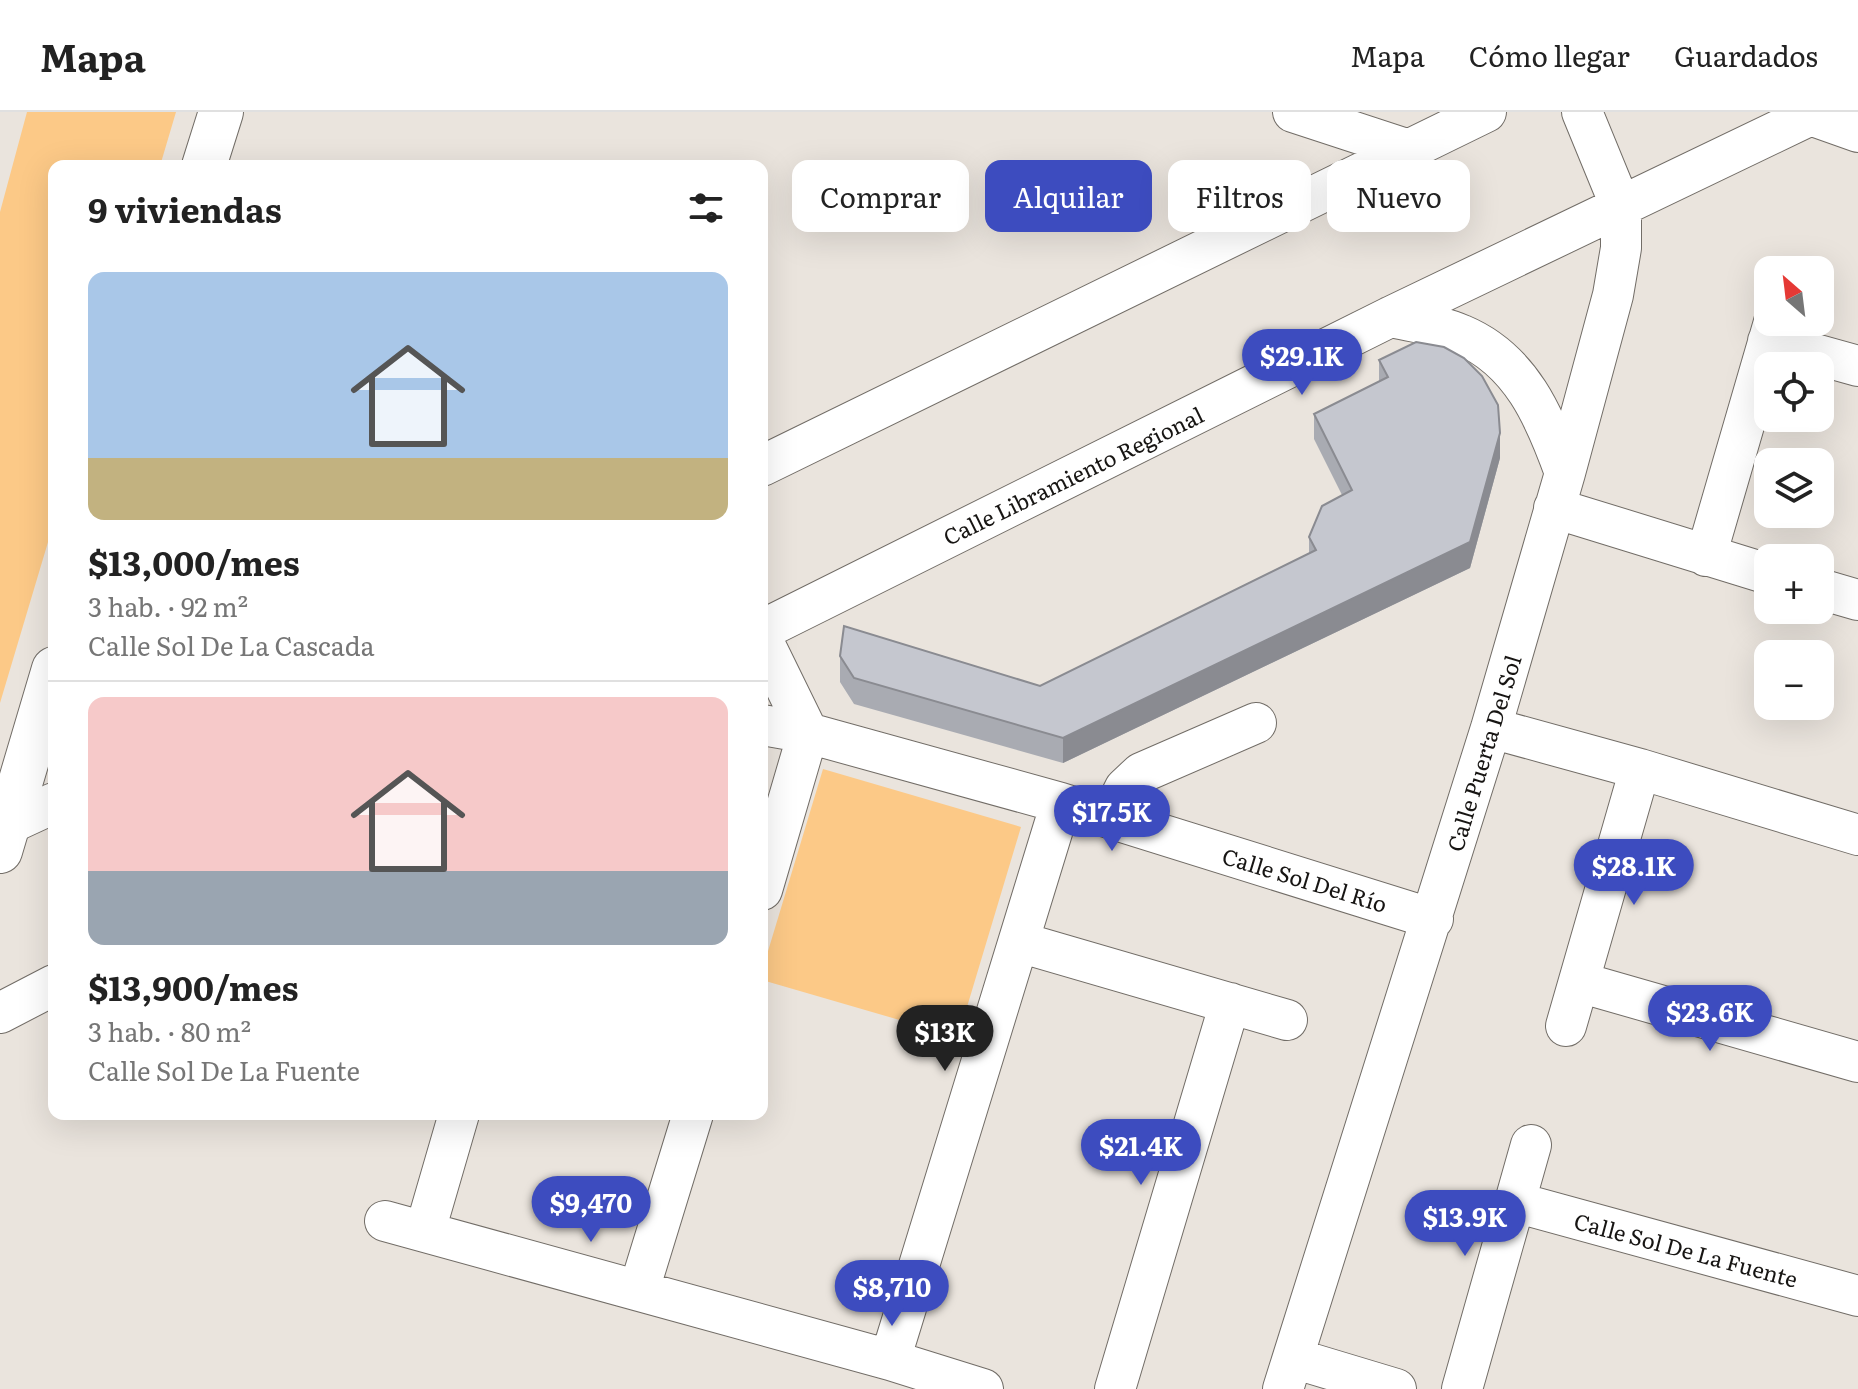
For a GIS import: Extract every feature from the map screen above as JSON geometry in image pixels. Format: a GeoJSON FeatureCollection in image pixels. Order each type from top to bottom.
{"type":"FeatureCollection","features":[{"type":"Feature","properties":{"kind":"main road"},"geometry":{"type":"LineString","coordinates":[[206,160],[221,112]]}},
{"type":"Feature","properties":{"kind":"main road"},"geometry":{"type":"LineString","coordinates":[[3,835],[48,689]]}},
{"type":"Feature","properties":{"kind":"street"},"geometry":{"type":"LineString","coordinates":[[1293,112],[1409,150]]}},
{"type":"Feature","properties":{"kind":"street"},"geometry":{"type":"LineString","coordinates":[[768,463],[1486,112]]}},
{"type":"Feature","properties":{"kind":"street","name":"Calle Puerta Del Sol"},"geometry":{"type":"LineString","coordinates":[[1288,1374],[1491,728],[1613,295],[1621,248],[1621,207],[1582,112]]}},
{"type":"Feature","properties":{"kind":"street"},"geometry":{"type":"LineString","coordinates":[[1814,114],[1858,132]]}},
{"type":"Feature","properties":{"kind":"street","name":"Calle Libramiento Regional"},"geometry":{"type":"LineString","coordinates":[[768,627],[1390,317],[1814,114]]}},
{"type":"Feature","properties":{"kind":"street"},"geometry":{"type":"LineString","coordinates":[[1390,317],[1461,334],[1493,352],[1516,375],[1539,407],[1559,490],[1706,556],[1754,570]]}},
{"type":"Feature","properties":{"kind":"street"},"geometry":{"type":"LineString","coordinates":[[1706,556],[1770,336]]}},
{"type":"Feature","properties":{"kind":"street"},"geometry":{"type":"LineString","coordinates":[[1781,336],[1858,366]]}},
{"type":"Feature","properties":{"kind":"street"},"geometry":{"type":"LineString","coordinates":[[1834,593],[1858,600]]}},
{"type":"Feature","properties":{"kind":"street"},"geometry":{"type":"LineString","coordinates":[[768,651],[808,733],[773,823],[768,853]]}},
{"type":"Feature","properties":{"kind":"street"},"geometry":{"type":"LineString","coordinates":[[1110,818],[1125,788],[1141,773],[1256,723]]}},
{"type":"Feature","properties":{"kind":"street","name":"Calle Sol Del Río"},"geometry":{"type":"LineString","coordinates":[[768,726],[808,733],[1061,803],[1433,919]]}},
{"type":"Feature","properties":{"kind":"street"},"geometry":{"type":"LineString","coordinates":[[1491,728],[1858,835]]}},
{"type":"Feature","properties":{"kind":"street"},"geometry":{"type":"LineString","coordinates":[[1566,1026],[1640,769]]}},
{"type":"Feature","properties":{"kind":"street"},"geometry":{"type":"LineString","coordinates":[[890,1360],[1061,803]]}},
{"type":"Feature","properties":{"kind":"street"},"geometry":{"type":"LineString","coordinates":[[3,835],[48,807]]}},
{"type":"Feature","properties":{"kind":"street"},"geometry":{"type":"LineString","coordinates":[[1019,942],[1287,1020]]}},
{"type":"Feature","properties":{"kind":"street"},"geometry":{"type":"LineString","coordinates":[[1579,982],[1858,1062]]}},
{"type":"Feature","properties":{"kind":"street"},"geometry":{"type":"LineString","coordinates":[[0,1013],[48,988]]}},
{"type":"Feature","properties":{"kind":"street"},"geometry":{"type":"LineString","coordinates":[[1115,1389],[1230,1003]]}},
{"type":"Feature","properties":{"kind":"street"},"geometry":{"type":"LineString","coordinates":[[425,1231],[457,1120]]}},
{"type":"Feature","properties":{"kind":"street"},"geometry":{"type":"LineString","coordinates":[[639,1290],[691,1120]]}},
{"type":"Feature","properties":{"kind":"street"},"geometry":{"type":"LineString","coordinates":[[1462,1389],[1531,1145]]}},
{"type":"Feature","properties":{"kind":"street","name":"Calle Sol De La Fuente"},"geometry":{"type":"LineString","coordinates":[[1515,1202],[1858,1296]]}},
{"type":"Feature","properties":{"kind":"street"},"geometry":{"type":"LineString","coordinates":[[385,1221],[890,1360],[983,1389]]}},
{"type":"Feature","properties":{"kind":"street"},"geometry":{"type":"LineString","coordinates":[[1288,1374],[1396,1389]]}},
{"type":"Feature","properties":{"kind":"shaded area"},"geometry":{"type":"Polygon","coordinates":[[[27,112],[176,112],[162,160],[48,160],[48,542],[0,703],[0,212],[27,112]]]}},
{"type":"Feature","properties":{"kind":"shaded area"},"geometry":{"type":"Polygon","coordinates":[[[823,769],[1021,827],[958,1037],[768,982],[768,951],[823,769]]]}},
{"type":"Feature","properties":{"kind":"building"},"geometry":{"type":"Polygon","coordinates":[[[1416,342],[1444,347],[1464,358],[1482,376],[1498,405],[1500,433],[1470,542],[1063,738],[854,678],[840,656],[844,626],[1040,686],[1316,550],[1309,537],[1322,506],[1352,490],[1314,414],[1388,377],[1379,360],[1416,342]]]}}]}
